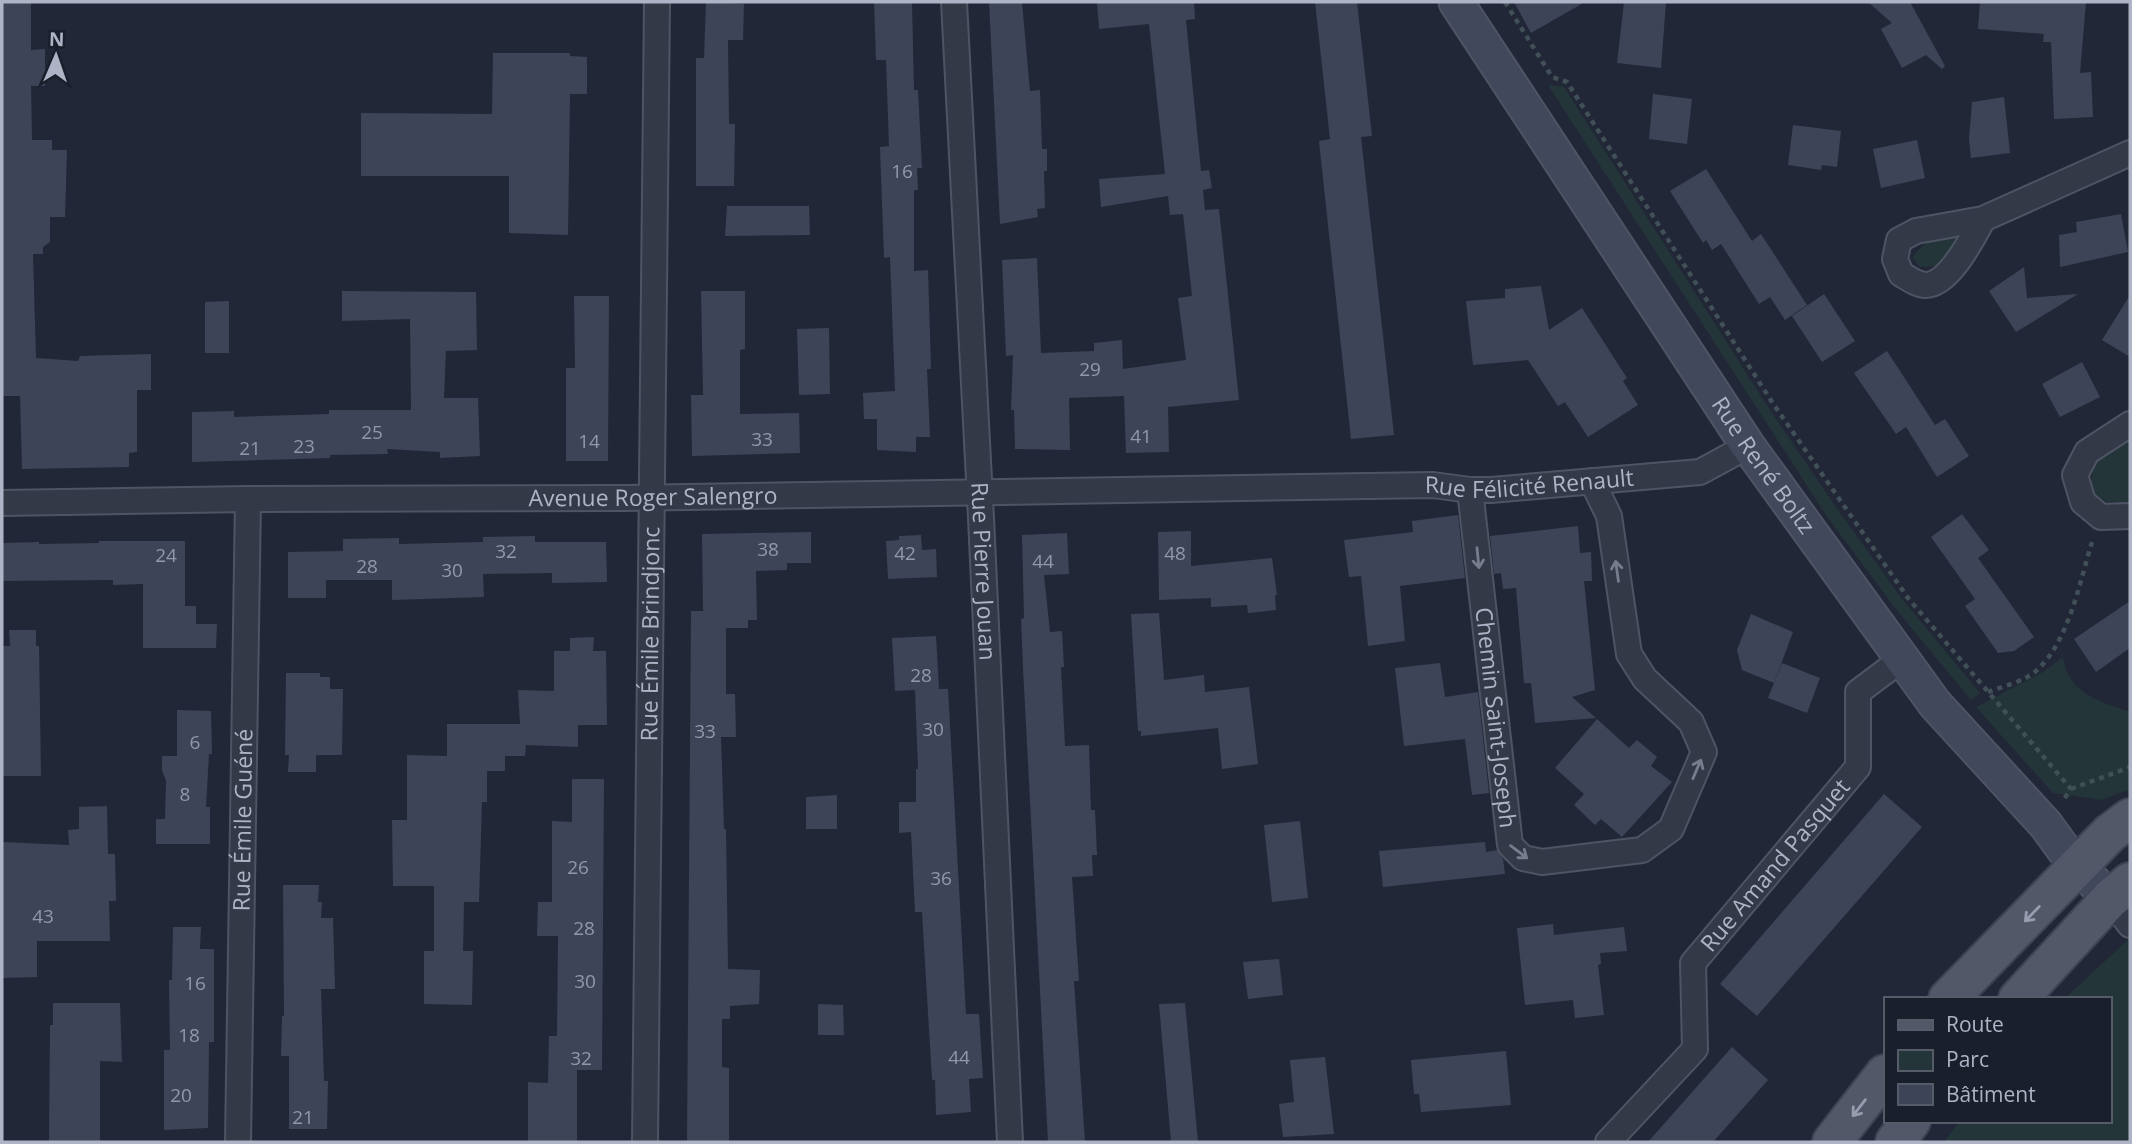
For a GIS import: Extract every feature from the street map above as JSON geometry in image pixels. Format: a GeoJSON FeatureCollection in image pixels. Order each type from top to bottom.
{"type":"FeatureCollection","features":[{"type":"Feature","properties":{"kind":"main road","name":"Rue René Boltz"},"geometry":{"type":"LineString","coordinates":[[1456,2],[1748,446],[1935,704],[2046,825],[2067,854],[2124,902]]}},
{"type":"Feature","properties":{"kind":"main road"},"geometry":{"type":"LineString","coordinates":[[1950,997],[2110,833],[2130,818]]}},
{"type":"Feature","properties":{"kind":"main road"},"geometry":{"type":"LineString","coordinates":[[2020,997],[2124,902]]}},
{"type":"Feature","properties":{"kind":"main road"},"geometry":{"type":"LineString","coordinates":[[1832,1142],[1884,1075]]}},
{"type":"Feature","properties":{"kind":"main road"},"geometry":{"type":"LineString","coordinates":[[1895,1142],[1910,1123]]}},
{"type":"Feature","properties":{"kind":"street","name":"Rue Émile Brindjonc"},"geometry":{"type":"LineString","coordinates":[[645,1142],[657,2]]}},
{"type":"Feature","properties":{"kind":"street","name":"Rue Pierre Jouan"},"geometry":{"type":"LineString","coordinates":[[954,2],[1010,1142]]}},
{"type":"Feature","properties":{"kind":"street"},"geometry":{"type":"LineString","coordinates":[[1983,219],[2130,153]]}},
{"type":"Feature","properties":{"kind":"street"},"geometry":{"type":"LineString","coordinates":[[2130,424],[2087,452],[2075,475],[2083,502],[2101,517],[2130,516]]}},
{"type":"Feature","properties":{"kind":"street","name":"Rue Félicité Renault"},"geometry":{"type":"LineString","coordinates":[[1304,486],[1433,485],[1470,490],[1700,472],[1748,446]]}},
{"type":"Feature","properties":{"kind":"street","name":"Chemin Saint-Joseph"},"geometry":{"type":"LineString","coordinates":[[1470,490],[1510,845],[1523,858],[1542,862],[1642,850],[1671,830],[1704,752],[1691,722],[1645,679],[1629,654],[1609,516],[1592,481]]}},
{"type":"Feature","properties":{"kind":"street","name":"Avenue Roger Salengro"},"geometry":{"type":"LineString","coordinates":[[2,503],[652,497],[1304,486]]}},
{"type":"Feature","properties":{"kind":"street","name":"Rue Émile Guéné"},"geometry":{"type":"LineString","coordinates":[[238,1142],[248,499]]}},
{"type":"Feature","properties":{"kind":"street","name":"Rue Amand Pasquet"},"geometry":{"type":"LineString","coordinates":[[1608,1142],[1695,1049],[1693,963],[1858,767],[1858,692],[1902,659]]}},
{"type":"Feature","properties":{"kind":"path"},"geometry":{"type":"LineString","coordinates":[[1504,2],[1552,77],[1567,82],[1772,402],[1908,598],[2071,789]]}},
{"type":"Feature","properties":{"kind":"path"},"geometry":{"type":"LineString","coordinates":[[1988,692],[2036,672],[2053,651],[2064,629],[2101,517]]}},
{"type":"Feature","properties":{"kind":"path"},"geometry":{"type":"LineString","coordinates":[[2046,825],[2071,789],[2130,767]]}},
{"type":"Feature","properties":{"kind":"green space"},"geometry":{"type":"Polygon","coordinates":[[[1548,85],[1564,87],[1766,404],[1838,510],[1902,599],[1980,693],[1971,700],[1896,609],[1828,518],[1548,85]]]}},
{"type":"Feature","properties":{"kind":"green space"},"geometry":{"type":"Polygon","coordinates":[[[1963,235],[1939,266],[1919,267],[1913,257],[1929,242],[1963,235]]]}},
{"type":"Feature","properties":{"kind":"green space"},"geometry":{"type":"Polygon","coordinates":[[[2130,439],[2130,501],[2128,504],[2107,502],[2093,493],[2092,472],[2100,459],[2130,439]]]}},
{"type":"Feature","properties":{"kind":"green space"},"geometry":{"type":"Polygon","coordinates":[[[2063,657],[2066,669],[2077,687],[2094,699],[2127,711],[2130,709],[2130,789],[2102,800],[2053,793],[1976,707],[2043,672],[2063,657]]]}},
{"type":"Feature","properties":{"kind":"green space"},"geometry":{"type":"Polygon","coordinates":[[[2130,938],[2130,1142],[1944,1142],[1958,1123],[2111,1123],[2111,997],[2066,997],[2130,938]]]}},
{"type":"Feature","properties":{"kind":"building"},"geometry":{"type":"Polygon","coordinates":[[[2,2],[31,2],[31,50],[45,49],[45,86],[31,86],[32,140],[52,140],[52,150],[67,150],[65,217],[50,217],[50,242],[43,247],[43,254],[33,254],[36,358],[78,361],[80,356],[151,354],[151,390],[137,390],[137,452],[129,453],[129,467],[22,469],[20,396],[2,396],[2,2]]]}},
{"type":"Feature","properties":{"kind":"building"},"geometry":{"type":"Polygon","coordinates":[[[706,2],[744,4],[743,40],[728,40],[729,124],[735,124],[734,186],[696,186],[696,58],[704,58],[706,2]]]}},
{"type":"Feature","properties":{"kind":"building"},"geometry":{"type":"Polygon","coordinates":[[[874,2],[912,2],[914,90],[918,90],[922,168],[917,168],[918,190],[914,190],[914,271],[928,270],[931,369],[927,369],[930,437],[916,437],[916,452],[877,450],[877,419],[864,419],[863,393],[895,391],[890,257],[884,258],[880,147],[889,146],[886,60],[876,60],[874,2]]]}},
{"type":"Feature","properties":{"kind":"building"},"geometry":{"type":"Polygon","coordinates":[[[989,2],[1022,2],[1030,91],[1040,90],[1042,149],[1047,149],[1047,171],[1044,171],[1045,208],[1037,209],[1038,217],[1000,224],[989,2]]]}},
{"type":"Feature","properties":{"kind":"building"},"geometry":{"type":"Polygon","coordinates":[[[1097,2],[1194,2],[1195,19],[1186,20],[1201,171],[1209,170],[1212,188],[1203,190],[1205,210],[1219,209],[1239,400],[1168,407],[1169,452],[1126,453],[1124,396],[1069,398],[1070,450],[1015,449],[1014,410],[1011,410],[1013,355],[1006,356],[1002,260],[1037,258],[1041,353],[1094,351],[1094,343],[1122,340],[1123,369],[1186,360],[1178,298],[1192,296],[1183,214],[1170,215],[1168,196],[1101,207],[1099,179],[1165,174],[1149,24],[1099,29],[1097,2]]]}},
{"type":"Feature","properties":{"kind":"building"},"geometry":{"type":"Polygon","coordinates":[[[1315,2],[1357,2],[1372,136],[1361,137],[1394,435],[1351,439],[1319,141],[1330,139],[1315,2]]]}},
{"type":"Feature","properties":{"kind":"building"},"geometry":{"type":"Polygon","coordinates":[[[1514,2],[1585,2],[1531,33],[1514,2]]]}},
{"type":"Feature","properties":{"kind":"building"},"geometry":{"type":"Polygon","coordinates":[[[1624,2],[1666,2],[1661,68],[1617,63],[1624,2]]]}},
{"type":"Feature","properties":{"kind":"building"},"geometry":{"type":"Polygon","coordinates":[[[1868,2],[1910,2],[1945,66],[1942,69],[1926,55],[1902,68],[1881,29],[1892,23],[1868,2]]]}},
{"type":"Feature","properties":{"kind":"building"},"geometry":{"type":"Polygon","coordinates":[[[1980,2],[2086,2],[2080,73],[2091,72],[2093,117],[2054,119],[2051,42],[2043,42],[2044,34],[1978,29],[1980,2]]]}},
{"type":"Feature","properties":{"kind":"building"},"geometry":{"type":"Polygon","coordinates":[[[493,53],[570,53],[570,56],[587,57],[587,94],[570,94],[568,235],[509,233],[509,176],[361,176],[361,113],[492,114],[493,53]]]}},
{"type":"Feature","properties":{"kind":"building"},"geometry":{"type":"Polygon","coordinates":[[[1653,94],[1692,99],[1687,144],[1649,139],[1653,94]]]}},
{"type":"Feature","properties":{"kind":"building"},"geometry":{"type":"Polygon","coordinates":[[[2004,97],[2010,153],[1971,158],[1969,139],[1972,102],[2004,97]]]}},
{"type":"Feature","properties":{"kind":"building"},"geometry":{"type":"Polygon","coordinates":[[[1793,125],[1841,131],[1837,167],[1822,165],[1821,170],[1788,165],[1793,125]]]}},
{"type":"Feature","properties":{"kind":"building"},"geometry":{"type":"Polygon","coordinates":[[[1917,140],[1925,178],[1881,188],[1873,149],[1917,140]]]}},
{"type":"Feature","properties":{"kind":"building"},"geometry":{"type":"Polygon","coordinates":[[[1706,169],[1752,241],[1761,234],[1807,305],[1785,320],[1770,297],[1759,304],[1721,244],[1712,250],[1706,240],[1703,243],[1670,191],[1706,169]]]}},
{"type":"Feature","properties":{"kind":"building"},"geometry":{"type":"Polygon","coordinates":[[[727,206],[809,206],[810,235],[725,236],[727,206]]]}},
{"type":"Feature","properties":{"kind":"building"},"geometry":{"type":"Polygon","coordinates":[[[2121,214],[2128,252],[2060,267],[2059,235],[2077,232],[2076,222],[2121,214]]]}},
{"type":"Feature","properties":{"kind":"building"},"geometry":{"type":"Polygon","coordinates":[[[2024,267],[2027,298],[2078,294],[2016,332],[1989,291],[2024,267]]]}},
{"type":"Feature","properties":{"kind":"building"},"geometry":{"type":"Polygon","coordinates":[[[1541,286],[1549,330],[1582,308],[1627,378],[1623,381],[1638,405],[1588,437],[1565,402],[1558,406],[1528,360],[1473,365],[1466,301],[1505,298],[1505,289],[1541,286]]]}},
{"type":"Feature","properties":{"kind":"building"},"geometry":{"type":"Polygon","coordinates":[[[342,291],[476,292],[477,350],[446,351],[444,398],[478,398],[480,456],[440,458],[440,452],[387,449],[388,454],[330,455],[330,458],[192,462],[192,412],[234,411],[234,417],[329,414],[329,410],[411,410],[410,319],[342,321],[342,291]]]}},
{"type":"Feature","properties":{"kind":"building"},"geometry":{"type":"Polygon","coordinates":[[[701,291],[745,291],[745,349],[740,350],[740,414],[799,413],[800,453],[692,456],[691,395],[703,395],[701,291]]]}},
{"type":"Feature","properties":{"kind":"building"},"geometry":{"type":"Polygon","coordinates":[[[1824,294],[1855,341],[1822,362],[1792,316],[1824,294]]]}},
{"type":"Feature","properties":{"kind":"building"},"geometry":{"type":"Polygon","coordinates":[[[2130,295],[2130,357],[2102,340],[2130,295]]]}},
{"type":"Feature","properties":{"kind":"building"},"geometry":{"type":"Polygon","coordinates":[[[574,296],[609,296],[608,461],[566,461],[566,368],[575,368],[574,296]]]}},
{"type":"Feature","properties":{"kind":"building"},"geometry":{"type":"Polygon","coordinates":[[[229,301],[229,353],[205,353],[205,302],[229,301]]]}},
{"type":"Feature","properties":{"kind":"building"},"geometry":{"type":"Polygon","coordinates":[[[829,328],[830,394],[799,395],[797,329],[829,328]]]}},
{"type":"Feature","properties":{"kind":"building"},"geometry":{"type":"Polygon","coordinates":[[[1887,351],[1935,425],[1945,419],[1969,456],[1937,477],[1906,427],[1896,434],[1854,373],[1887,351]]]}},
{"type":"Feature","properties":{"kind":"building"},"geometry":{"type":"Polygon","coordinates":[[[2082,362],[2100,397],[2060,417],[2042,384],[2082,362]]]}},
{"type":"Feature","properties":{"kind":"building"},"geometry":{"type":"Polygon","coordinates":[[[1962,514],[1989,550],[1978,558],[2034,637],[2014,651],[1998,653],[1965,606],[1975,599],[1931,537],[1962,514]]]}},
{"type":"Feature","properties":{"kind":"building"},"geometry":{"type":"Polygon","coordinates":[[[1458,515],[1465,578],[1400,586],[1405,641],[1368,646],[1361,576],[1349,577],[1344,540],[1413,532],[1412,521],[1458,515]]]}},
{"type":"Feature","properties":{"kind":"building"},"geometry":{"type":"Polygon","coordinates":[[[1578,526],[1580,553],[1591,552],[1592,581],[1584,581],[1595,690],[1572,697],[1596,718],[1535,723],[1531,683],[1524,683],[1516,588],[1503,589],[1501,573],[1494,574],[1490,536],[1578,526]]]}},
{"type":"Feature","properties":{"kind":"building"},"geometry":{"type":"Polygon","coordinates":[[[1191,531],[1191,566],[1272,558],[1277,595],[1276,610],[1248,613],[1247,605],[1211,607],[1211,598],[1159,600],[1158,532],[1191,531]]]}},
{"type":"Feature","properties":{"kind":"building"},"geometry":{"type":"Polygon","coordinates":[[[811,532],[811,563],[787,563],[787,570],[756,571],[757,620],[748,620],[748,628],[726,628],[726,694],[735,694],[736,737],[721,737],[726,829],[728,969],[760,970],[759,1004],[730,1006],[730,1019],[722,1019],[722,1067],[729,1068],[729,1142],[687,1142],[691,611],[703,611],[702,534],[811,532]]]}},
{"type":"Feature","properties":{"kind":"building"},"geometry":{"type":"Polygon","coordinates":[[[1067,533],[1069,574],[1044,575],[1050,632],[1062,631],[1065,746],[1089,745],[1091,810],[1095,810],[1097,855],[1092,855],[1093,876],[1072,877],[1079,981],[1074,981],[1085,1142],[1048,1142],[1023,668],[1022,535],[1067,533]]]}},
{"type":"Feature","properties":{"kind":"building"},"geometry":{"type":"Polygon","coordinates":[[[921,535],[922,550],[936,549],[937,577],[888,579],[886,541],[899,540],[899,536],[921,535]]]}},
{"type":"Feature","properties":{"kind":"building"},"geometry":{"type":"Polygon","coordinates":[[[535,536],[535,542],[606,542],[607,582],[552,583],[552,573],[483,574],[484,597],[392,600],[392,580],[326,580],[326,598],[288,598],[288,552],[343,551],[343,539],[399,538],[399,544],[483,542],[483,537],[535,536]]]}},
{"type":"Feature","properties":{"kind":"building"},"geometry":{"type":"Polygon","coordinates":[[[185,541],[185,606],[196,606],[196,624],[217,624],[216,648],[143,648],[143,584],[113,585],[113,580],[2,581],[2,543],[185,541]]]}},
{"type":"Feature","properties":{"kind":"building"},"geometry":{"type":"Polygon","coordinates":[[[2130,601],[2130,648],[2096,672],[2074,639],[2130,601]]]}},
{"type":"Feature","properties":{"kind":"building"},"geometry":{"type":"Polygon","coordinates":[[[1159,613],[1164,680],[1204,675],[1205,692],[1249,687],[1258,764],[1222,769],[1218,728],[1141,736],[1141,731],[1138,731],[1131,614],[1159,613]]]}},
{"type":"Feature","properties":{"kind":"building"},"geometry":{"type":"Polygon","coordinates":[[[1751,614],[1793,632],[1774,683],[1742,670],[1737,650],[1751,614]]]}},
{"type":"Feature","properties":{"kind":"building"},"geometry":{"type":"Polygon","coordinates":[[[9,630],[36,630],[36,646],[39,646],[41,776],[2,776],[2,646],[10,646],[9,630]]]}},
{"type":"Feature","properties":{"kind":"building"},"geometry":{"type":"Polygon","coordinates":[[[936,636],[939,689],[948,689],[966,1014],[979,1014],[983,1078],[969,1079],[971,1112],[936,1115],[922,912],[915,912],[911,832],[899,833],[899,802],[916,802],[918,769],[915,690],[895,691],[892,638],[936,636]]]}},
{"type":"Feature","properties":{"kind":"building"},"geometry":{"type":"Polygon","coordinates":[[[594,637],[593,651],[606,651],[607,725],[578,725],[578,747],[526,745],[525,756],[505,756],[505,771],[487,771],[487,802],[482,802],[479,902],[464,902],[463,951],[473,951],[472,1005],[424,1004],[424,951],[434,951],[434,886],[393,886],[392,820],[407,820],[407,755],[447,756],[447,724],[520,724],[518,690],[554,691],[554,651],[570,651],[570,638],[594,637]]]}},
{"type":"Feature","properties":{"kind":"building"},"geometry":{"type":"Polygon","coordinates":[[[1440,663],[1445,697],[1478,692],[1489,793],[1472,795],[1465,739],[1404,746],[1395,668],[1440,663]]]}},
{"type":"Feature","properties":{"kind":"building"},"geometry":{"type":"Polygon","coordinates":[[[1782,663],[1820,678],[1807,713],[1768,698],[1782,663]]]}},
{"type":"Feature","properties":{"kind":"building"},"geometry":{"type":"Polygon","coordinates":[[[286,673],[320,673],[320,677],[330,677],[330,689],[343,689],[342,755],[316,755],[316,772],[288,772],[289,755],[285,755],[286,673]]]}},
{"type":"Feature","properties":{"kind":"building"},"geometry":{"type":"Polygon","coordinates":[[[177,710],[211,711],[212,754],[209,754],[206,807],[210,807],[210,844],[156,844],[156,819],[165,819],[166,781],[162,770],[162,756],[177,756],[177,710]]]}},
{"type":"Feature","properties":{"kind":"building"},"geometry":{"type":"Polygon","coordinates":[[[1597,719],[1629,748],[1637,740],[1657,757],[1651,766],[1672,782],[1622,837],[1601,819],[1595,825],[1574,805],[1584,794],[1555,768],[1597,719]]]}},
{"type":"Feature","properties":{"kind":"building"},"geometry":{"type":"Polygon","coordinates":[[[572,779],[604,779],[602,1070],[577,1070],[577,1142],[528,1142],[528,1082],[548,1083],[549,1036],[557,1036],[558,936],[537,936],[538,902],[552,902],[552,821],[572,822],[572,779]]]}},
{"type":"Feature","properties":{"kind":"building"},"geometry":{"type":"Polygon","coordinates":[[[1884,794],[1922,827],[1757,1016],[1720,984],[1884,794]]]}},
{"type":"Feature","properties":{"kind":"building"},"geometry":{"type":"Polygon","coordinates":[[[837,795],[837,829],[806,829],[806,797],[837,795]]]}},
{"type":"Feature","properties":{"kind":"building"},"geometry":{"type":"Polygon","coordinates":[[[107,806],[108,854],[115,854],[116,901],[109,901],[110,941],[37,941],[37,977],[2,978],[2,842],[69,845],[68,830],[79,829],[79,807],[107,806]]]}},
{"type":"Feature","properties":{"kind":"building"},"geometry":{"type":"Polygon","coordinates":[[[1300,821],[1308,898],[1272,902],[1264,825],[1300,821]]]}},
{"type":"Feature","properties":{"kind":"building"},"geometry":{"type":"Polygon","coordinates":[[[1485,842],[1486,852],[1497,850],[1503,859],[1505,874],[1383,887],[1379,851],[1485,842]]]}},
{"type":"Feature","properties":{"kind":"building"},"geometry":{"type":"Polygon","coordinates":[[[283,885],[319,885],[321,918],[333,918],[335,989],[321,989],[324,1081],[328,1081],[327,1129],[289,1129],[289,1056],[281,1056],[284,1016],[283,885]]]}},
{"type":"Feature","properties":{"kind":"building"},"geometry":{"type":"Polygon","coordinates":[[[1553,924],[1554,935],[1624,927],[1627,951],[1600,953],[1601,964],[1598,965],[1604,1015],[1575,1018],[1573,1000],[1525,1005],[1517,928],[1553,924]]]}},
{"type":"Feature","properties":{"kind":"building"},"geometry":{"type":"Polygon","coordinates":[[[173,927],[201,927],[200,949],[214,949],[214,1042],[209,1042],[208,1128],[164,1130],[164,1050],[170,1050],[169,980],[172,980],[173,927]]]}},
{"type":"Feature","properties":{"kind":"building"},"geometry":{"type":"Polygon","coordinates":[[[1279,959],[1283,995],[1248,999],[1243,962],[1279,959]]]}},
{"type":"Feature","properties":{"kind":"building"},"geometry":{"type":"Polygon","coordinates":[[[53,1003],[120,1003],[122,1062],[100,1061],[100,1142],[49,1142],[50,1025],[53,1025],[53,1003]]]}},
{"type":"Feature","properties":{"kind":"building"},"geometry":{"type":"Polygon","coordinates":[[[1185,1003],[1198,1142],[1171,1142],[1159,1004],[1185,1003]]]}},
{"type":"Feature","properties":{"kind":"building"},"geometry":{"type":"Polygon","coordinates":[[[818,1004],[843,1005],[844,1035],[818,1035],[818,1004]]]}},
{"type":"Feature","properties":{"kind":"building"},"geometry":{"type":"Polygon","coordinates":[[[1732,1047],[1768,1080],[1713,1142],[1648,1142],[1732,1047]]]}},
{"type":"Feature","properties":{"kind":"building"},"geometry":{"type":"Polygon","coordinates":[[[1506,1051],[1511,1105],[1421,1112],[1419,1094],[1414,1094],[1411,1060],[1506,1051]]]}},
{"type":"Feature","properties":{"kind":"building"},"geometry":{"type":"Polygon","coordinates":[[[1325,1057],[1334,1134],[1283,1137],[1279,1104],[1294,1102],[1290,1060],[1325,1057]]]}}]}
